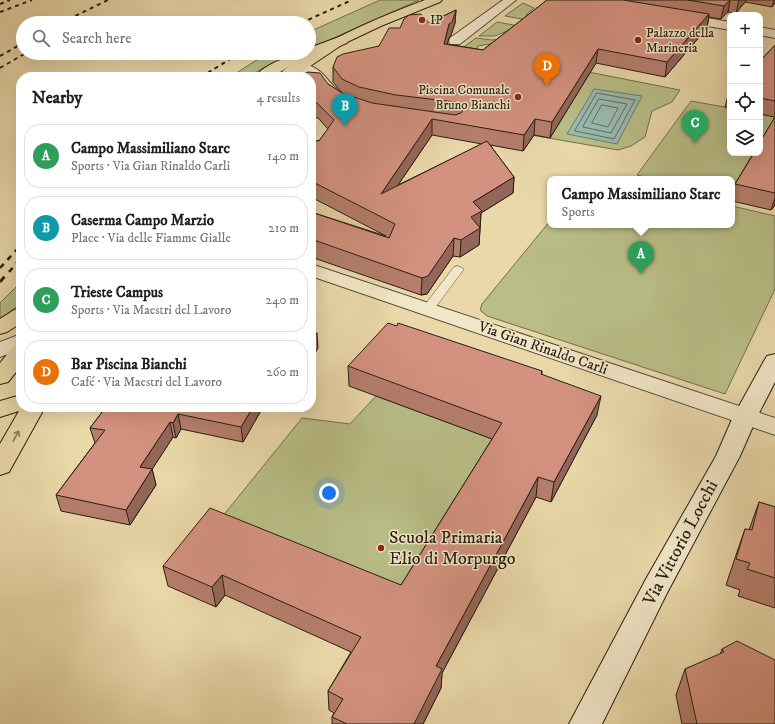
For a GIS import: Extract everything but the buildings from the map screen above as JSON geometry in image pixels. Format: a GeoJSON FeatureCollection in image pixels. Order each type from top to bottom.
{"type":"FeatureCollection","features":[{"type":"Feature","properties":{"kind":"main road"},"geometry":{"type":"LineString","coordinates":[[316,50],[436,0]]}},
{"type":"Feature","properties":{"kind":"main road"},"geometry":{"type":"LineString","coordinates":[[316,55],[342,40]]}},
{"type":"Feature","properties":{"kind":"main road"},"geometry":{"type":"LineString","coordinates":[[270,72],[292,60]]}},
{"type":"Feature","properties":{"kind":"main road"},"geometry":{"type":"LineString","coordinates":[[291,72],[308,60]]}},
{"type":"Feature","properties":{"kind":"main road"},"geometry":{"type":"LineString","coordinates":[[0,328],[16,317]]}},
{"type":"Feature","properties":{"kind":"main road"},"geometry":{"type":"LineString","coordinates":[[0,378],[13,353]]}},
{"type":"Feature","properties":{"kind":"main road"},"geometry":{"type":"LineString","coordinates":[[0,409],[16,404]]}},
{"type":"Feature","properties":{"kind":"main road"},"geometry":{"type":"LineString","coordinates":[[0,466],[30,412]]}},
{"type":"Feature","properties":{"kind":"street"},"geometry":{"type":"LineString","coordinates":[[455,41],[510,0]]}},
{"type":"Feature","properties":{"kind":"street"},"geometry":{"type":"LineString","coordinates":[[667,16],[727,26]]}},
{"type":"Feature","properties":{"kind":"street"},"geometry":{"type":"LineString","coordinates":[[763,32],[775,34]]}},
{"type":"Feature","properties":{"kind":"street"},"geometry":{"type":"LineString","coordinates":[[298,66],[315,72]]}},
{"type":"Feature","properties":{"kind":"street"},"geometry":{"type":"LineString","coordinates":[[316,72],[319,74],[329,91],[348,103]]}},
{"type":"Feature","properties":{"kind":"street","name":"Via Gian Rinaldo Carli"},"geometry":{"type":"LineString","coordinates":[[316,272],[775,427]]}},
{"type":"Feature","properties":{"kind":"street","name":"Via Vittorio Locchi"},"geometry":{"type":"LineString","coordinates":[[585,724],[656,587],[728,456],[746,416],[775,361]]}},
{"type":"Feature","properties":{"kind":"lane"},"geometry":{"type":"LineString","coordinates":[[428,309],[458,269]]}},
{"type":"Feature","properties":{"kind":"green space"},"geometry":{"type":"Polygon","coordinates":[[[380,0],[419,0],[316,46],[316,29],[380,0]]]}},
{"type":"Feature","properties":{"kind":"green space"},"geometry":{"type":"Polygon","coordinates":[[[523,3],[534,8],[527,14],[527,20],[505,16],[523,3]]]}},
{"type":"Feature","properties":{"kind":"green space"},"geometry":{"type":"Polygon","coordinates":[[[497,22],[519,26],[495,36],[479,36],[497,22]]]}},
{"type":"Feature","properties":{"kind":"green space","name":"Piscina Comunale Bruno Bianchi"},"geometry":{"type":"Polygon","coordinates":[[[476,38],[492,40],[500,39],[491,44],[478,46],[477,49],[481,51],[680,90],[672,102],[652,111],[645,137],[631,146],[618,150],[438,119],[461,49],[476,38]]]}},
{"type":"Feature","properties":{"kind":"green space"},"geometry":{"type":"Polygon","coordinates":[[[257,60],[282,60],[256,72],[238,72],[257,60]]]}},
{"type":"Feature","properties":{"kind":"green space"},"geometry":{"type":"Polygon","coordinates":[[[691,101],[727,107],[727,156],[757,156],[735,193],[735,176],[637,175],[691,101]]]}},
{"type":"Feature","properties":{"kind":"green space"},"geometry":{"type":"Polygon","coordinates":[[[763,115],[775,117],[763,144],[763,115]]]}},
{"type":"Feature","properties":{"kind":"green space"},"geometry":{"type":"Polygon","coordinates":[[[735,207],[775,216],[775,289],[725,394],[487,316],[480,310],[482,304],[547,225],[547,228],[735,228],[735,207]]]}},
{"type":"Feature","properties":{"kind":"green space"},"geometry":{"type":"Polygon","coordinates":[[[16,287],[16,307],[0,320],[0,303],[16,287]]]}},
{"type":"Feature","properties":{"kind":"green space"},"geometry":{"type":"Polygon","coordinates":[[[376,396],[500,442],[401,605],[214,527],[302,418],[350,424],[376,396]]]}},
{"type":"Feature","properties":{"kind":"water"},"geometry":{"type":"Polygon","coordinates":[[[594,89],[642,96],[617,144],[567,134],[594,89]]]}},
{"type":"Feature","properties":{"kind":"railway"},"geometry":{"type":"LineString","coordinates":[[0,4],[10,0]]}},
{"type":"Feature","properties":{"kind":"railway"},"geometry":{"type":"LineString","coordinates":[[0,12],[32,0]]}},
{"type":"Feature","properties":{"kind":"railway"},"geometry":{"type":"LineString","coordinates":[[75,16],[108,0]]}},
{"type":"Feature","properties":{"kind":"railway"},"geometry":{"type":"LineString","coordinates":[[316,16],[352,0]]}},
{"type":"Feature","properties":{"kind":"railway"},"geometry":{"type":"LineString","coordinates":[[0,56],[16,47]]}},
{"type":"Feature","properties":{"kind":"railway"},"geometry":{"type":"LineString","coordinates":[[0,68],[16,59]]}},
{"type":"Feature","properties":{"kind":"railway"},"geometry":{"type":"LineString","coordinates":[[209,72],[229,60]]}},
{"type":"Feature","properties":{"kind":"railway"},"geometry":{"type":"LineString","coordinates":[[0,268],[16,250]]}},
{"type":"Feature","properties":{"kind":"railway"},"geometry":{"type":"LineString","coordinates":[[9,272],[16,264]]}},
{"type":"Feature","properties":{"kind":"railway"},"geometry":{"type":"LineString","coordinates":[[0,282],[9,271]]}},
{"type":"Feature","properties":{"kind":"place","name":"IP"},"geometry":{"type":"Point","coordinates":[422,20]}},
{"type":"Feature","properties":{"kind":"place","name":"Palazzo della Marineria"},"geometry":{"type":"Point","coordinates":[638,40]}},
{"type":"Feature","properties":{"kind":"place","name":"Bar Piscina Bianchi"},"geometry":{"type":"Point","coordinates":[547,86]}},
{"type":"Feature","properties":{"kind":"place","name":"Piscina Comunale Bruno Bianchi"},"geometry":{"type":"Point","coordinates":[518,97]}},
{"type":"Feature","properties":{"kind":"place","name":"Caserma Campo Marzio"},"geometry":{"type":"Point","coordinates":[345,126]}},
{"type":"Feature","properties":{"kind":"place","name":"Trieste Campus"},"geometry":{"type":"Point","coordinates":[695,143]}},
{"type":"Feature","properties":{"kind":"place","name":"Campo Massimiliano Starc"},"geometry":{"type":"Point","coordinates":[641,274]}},
{"type":"Feature","properties":{"kind":"place","name":"Scuola Primaria Elio di Morpurgo"},"geometry":{"type":"Point","coordinates":[381,548]}}]}
